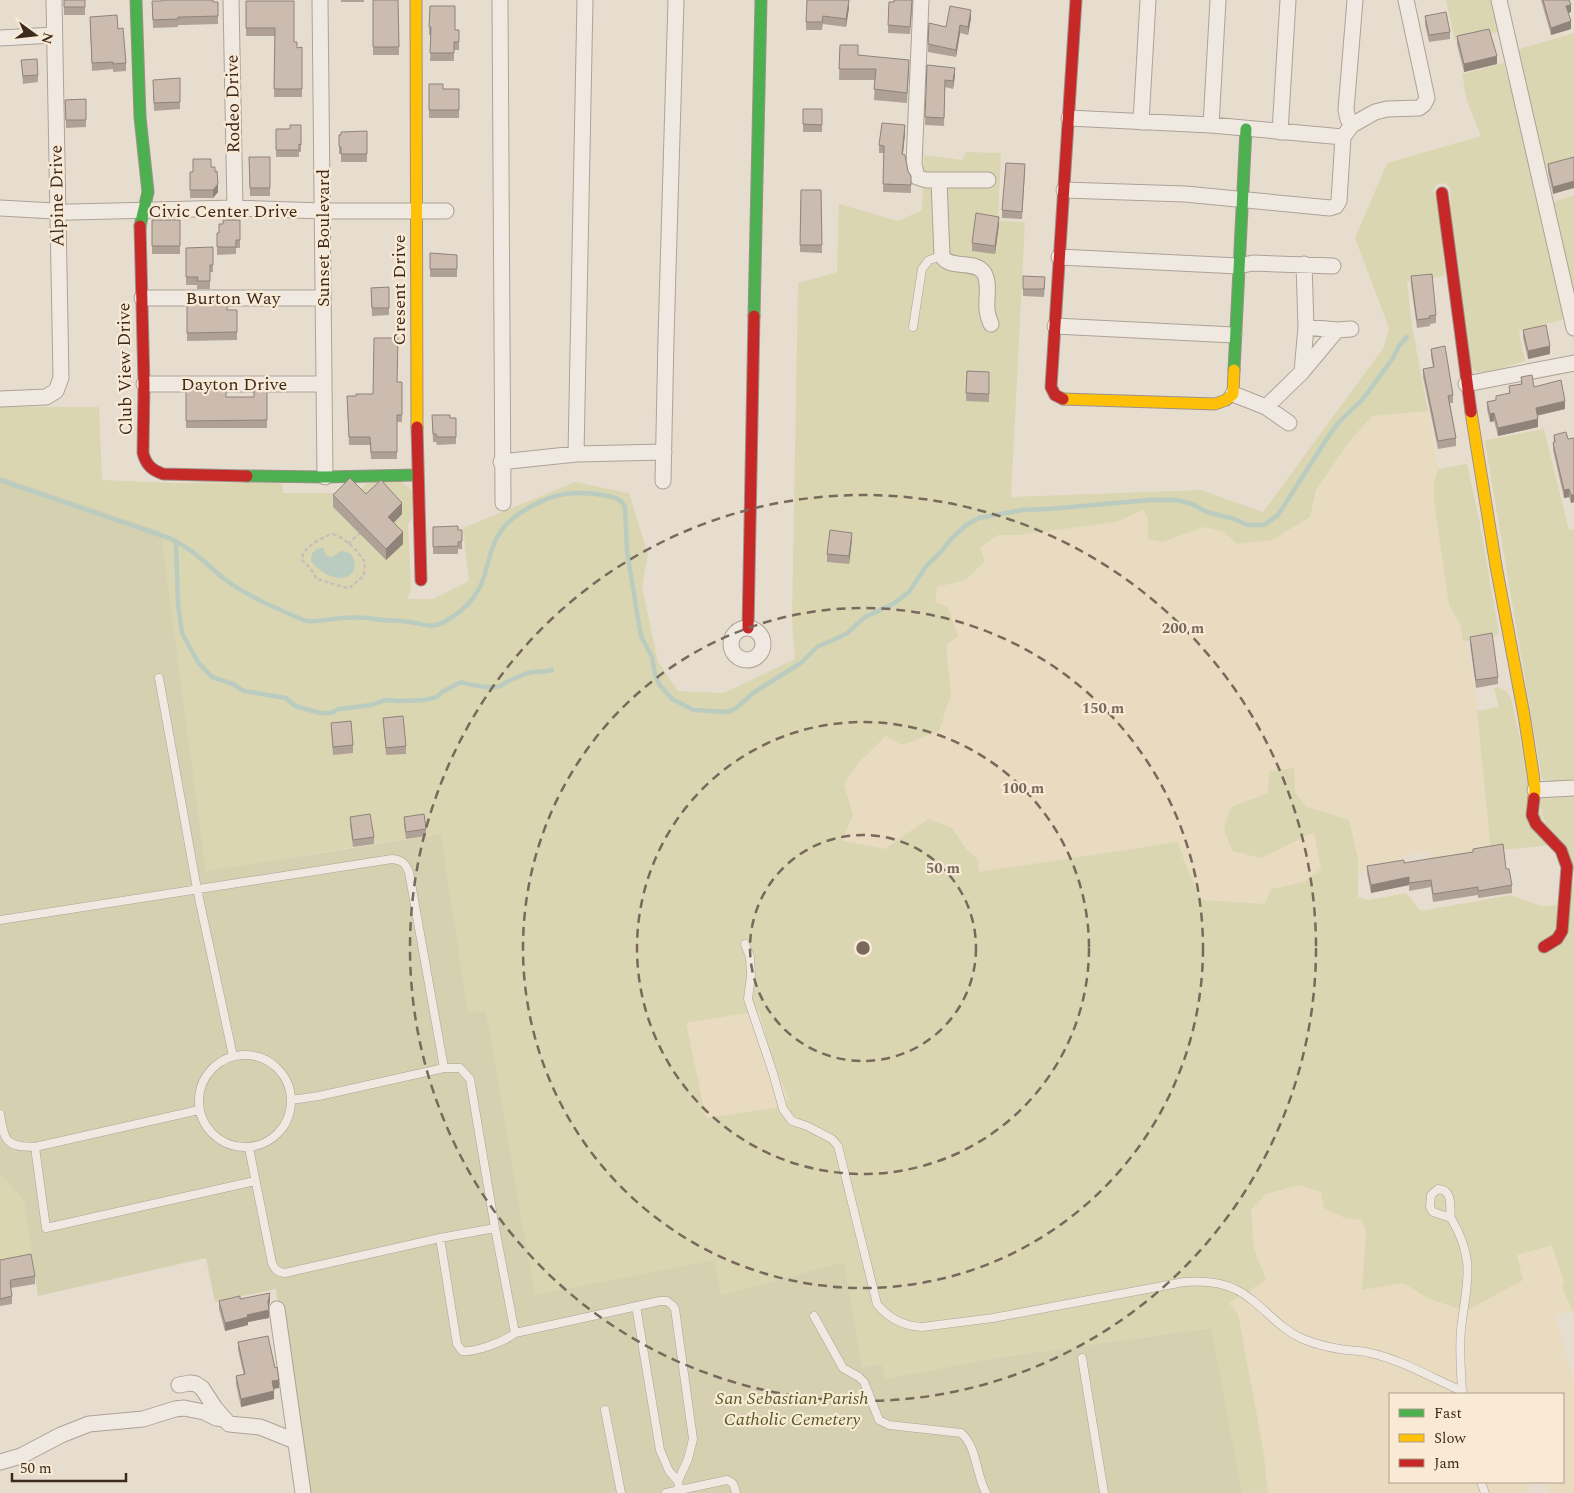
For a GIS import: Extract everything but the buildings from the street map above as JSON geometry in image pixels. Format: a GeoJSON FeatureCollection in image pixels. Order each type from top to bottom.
{"type":"FeatureCollection","features":[{"type":"Feature","properties":{"kind":"street","name":"Alpine Drive"},"geometry":{"type":"LineString","coordinates":[[0,399],[46,397],[56,391],[61,378],[54,0]]}},
{"type":"Feature","properties":{"kind":"street","name":"Club View Drive"},"geometry":{"type":"LineString","coordinates":[[136,0],[140,118],[148,192],[139,228],[144,384],[143,453],[145,462],[150,468],[163,474],[384,480],[418,475]]}},
{"type":"Feature","properties":{"kind":"street","name":"Rodeo Drive"},"geometry":{"type":"LineString","coordinates":[[231,0],[235,208]]}},
{"type":"Feature","properties":{"kind":"street","name":"Sunset Boulevard"},"geometry":{"type":"LineString","coordinates":[[320,0],[325,477]]}},
{"type":"Feature","properties":{"kind":"street","name":"Cresent Drive"},"geometry":{"type":"LineString","coordinates":[[416,0],[418,475],[414,510],[421,580]]}},
{"type":"Feature","properties":{"kind":"street"},"geometry":{"type":"LineString","coordinates":[[500,0],[501,462],[503,503]]}},
{"type":"Feature","properties":{"kind":"street"},"geometry":{"type":"LineString","coordinates":[[576,454],[586,0]]}},
{"type":"Feature","properties":{"kind":"street"},"geometry":{"type":"LineString","coordinates":[[663,481],[676,0]]}},
{"type":"Feature","properties":{"kind":"street"},"geometry":{"type":"LineString","coordinates":[[748,628],[762,0]]}},
{"type":"Feature","properties":{"kind":"street"},"geometry":{"type":"LineString","coordinates":[[921,0],[914,164],[917,176],[926,180],[939,181],[988,180]]}},
{"type":"Feature","properties":{"kind":"street"},"geometry":{"type":"LineString","coordinates":[[1076,0],[1051,387],[1055,395],[1063,399],[1215,404],[1226,400],[1232,394],[1238,266],[1244,201],[1246,129]]}},
{"type":"Feature","properties":{"kind":"street"},"geometry":{"type":"LineString","coordinates":[[1141,122],[1148,0]]}},
{"type":"Feature","properties":{"kind":"street"},"geometry":{"type":"LineString","coordinates":[[1211,125],[1218,0]]}},
{"type":"Feature","properties":{"kind":"street"},"geometry":{"type":"LineString","coordinates":[[1280,132],[1288,0]]}},
{"type":"Feature","properties":{"kind":"street"},"geometry":{"type":"LineString","coordinates":[[1064,190],[1185,194],[1330,208],[1336,206],[1339,201],[1348,131],[1346,110],[1355,0]]}},
{"type":"Feature","properties":{"kind":"street"},"geometry":{"type":"LineString","coordinates":[[1069,118],[1211,125],[1280,132],[1348,131],[1375,112],[1387,109],[1419,108],[1424,104],[1427,92],[1406,0]]}},
{"type":"Feature","properties":{"kind":"street"},"geometry":{"type":"LineString","coordinates":[[1499,0],[1574,328]]}},
{"type":"Feature","properties":{"kind":"street"},"geometry":{"type":"LineString","coordinates":[[0,38],[54,34]]}},
{"type":"Feature","properties":{"kind":"street"},"geometry":{"type":"LineString","coordinates":[[939,181],[942,256],[951,262],[980,268],[985,274],[987,282],[987,312],[991,324]]}},
{"type":"Feature","properties":{"kind":"street"},"geometry":{"type":"LineString","coordinates":[[1442,193],[1466,384],[1496,566],[1524,715],[1535,790],[1532,810],[1534,820],[1558,846],[1564,855],[1568,867],[1570,882],[1562,931],[1557,939],[1544,947]]}},
{"type":"Feature","properties":{"kind":"street","name":"Civic Center Drive"},"geometry":{"type":"LineString","coordinates":[[0,208],[58,211],[235,208],[323,211],[446,211]]}},
{"type":"Feature","properties":{"kind":"street"},"geometry":{"type":"LineString","coordinates":[[1059,257],[1238,266],[1252,263],[1333,266]]}},
{"type":"Feature","properties":{"kind":"street"},"geometry":{"type":"LineString","coordinates":[[1302,372],[1306,327],[1304,264]]}},
{"type":"Feature","properties":{"kind":"street","name":"Burton Way"},"geometry":{"type":"LineString","coordinates":[[142,298],[323,298]]}},
{"type":"Feature","properties":{"kind":"street"},"geometry":{"type":"LineString","coordinates":[[1055,326],[1234,335]]}},
{"type":"Feature","properties":{"kind":"street"},"geometry":{"type":"LineString","coordinates":[[1266,406],[1344,329],[1306,327]]}},
{"type":"Feature","properties":{"kind":"street"},"geometry":{"type":"LineString","coordinates":[[1466,384],[1574,363]]}},
{"type":"Feature","properties":{"kind":"street","name":"Dayton Drive"},"geometry":{"type":"LineString","coordinates":[[144,384],[324,384]]}},
{"type":"Feature","properties":{"kind":"street"},"geometry":{"type":"LineString","coordinates":[[1232,394],[1266,406],[1288,423]]}},
{"type":"Feature","properties":{"kind":"street"},"geometry":{"type":"LineString","coordinates":[[501,462],[576,454],[664,452]]}},
{"type":"Feature","properties":{"kind":"street"},"geometry":{"type":"LineString","coordinates":[[1535,790],[1574,788]]}},
{"type":"Feature","properties":{"kind":"street"},"geometry":{"type":"LineString","coordinates":[[278,1309],[303,1493]]}},
{"type":"Feature","properties":{"kind":"street"},"geometry":{"type":"LineString","coordinates":[[179,1385],[190,1383],[202,1388],[223,1419],[230,1424],[260,1427],[295,1440]]}},
{"type":"Feature","properties":{"kind":"street"},"geometry":{"type":"LineString","coordinates":[[0,1462],[22,1456],[61,1435],[89,1424],[143,1419],[184,1408],[204,1412],[223,1419]]}},
{"type":"Feature","properties":{"kind":"lane"},"geometry":{"type":"LineString","coordinates":[[914,327],[922,269],[929,260],[942,256]]}},
{"type":"Feature","properties":{"kind":"lane"},"geometry":{"type":"LineString","coordinates":[[159,678],[197,889],[233,1056]]}},
{"type":"Feature","properties":{"kind":"lane"},"geometry":{"type":"LineString","coordinates":[[0,920],[392,859],[400,860],[405,864],[409,872],[444,1068]]}},
{"type":"Feature","properties":{"kind":"lane"},"geometry":{"type":"LineString","coordinates":[[745,944],[750,957],[751,976],[748,1000],[773,1073],[782,1109],[792,1120],[832,1139],[838,1146],[877,1304],[886,1316],[912,1326],[922,1327],[993,1318],[1184,1282],[1220,1283],[1252,1299],[1280,1325],[1301,1338],[1339,1349],[1368,1352],[1390,1358],[1463,1392],[1460,1348],[1461,1328],[1468,1293],[1468,1263],[1465,1250],[1451,1218]]}},
{"type":"Feature","properties":{"kind":"lane"},"geometry":{"type":"LineString","coordinates":[[246,1054],[260,1057],[282,1073],[289,1086],[291,1100],[290,1114],[284,1126],[275,1137],[263,1144],[249,1148],[236,1147],[222,1142],[212,1134],[204,1123],[199,1110],[202,1082],[210,1071],[220,1062],[233,1056],[246,1054]]}},
{"type":"Feature","properties":{"kind":"lane"},"geometry":{"type":"LineString","coordinates":[[291,1100],[319,1096],[444,1068],[460,1068],[470,1079],[515,1333]]}},
{"type":"Feature","properties":{"kind":"lane"},"geometry":{"type":"LineString","coordinates":[[0,1114],[3,1133],[8,1141],[14,1146],[35,1147],[199,1110]]}},
{"type":"Feature","properties":{"kind":"lane"},"geometry":{"type":"LineString","coordinates":[[35,1147],[46,1228],[255,1181]]}},
{"type":"Feature","properties":{"kind":"lane"},"geometry":{"type":"LineString","coordinates":[[249,1148],[272,1263],[274,1268],[280,1272],[495,1228]]}},
{"type":"Feature","properties":{"kind":"lane"},"geometry":{"type":"LineString","coordinates":[[440,1238],[459,1348],[462,1351],[471,1352],[508,1339],[515,1333],[636,1306],[660,1301],[667,1301],[672,1305],[675,1309],[693,1439],[688,1459],[678,1481]]}},
{"type":"Feature","properties":{"kind":"lane"},"geometry":{"type":"LineString","coordinates":[[636,1306],[660,1450],[669,1471],[678,1481],[680,1492]]}},
{"type":"Feature","properties":{"kind":"lane"},"geometry":{"type":"LineString","coordinates":[[814,1316],[843,1368],[864,1382],[878,1420],[889,1424],[961,1433],[969,1439],[981,1483],[986,1493]]}},
{"type":"Feature","properties":{"kind":"lane"},"geometry":{"type":"LineString","coordinates":[[1082,1358],[1104,1493]]}},
{"type":"Feature","properties":{"kind":"lane"},"geometry":{"type":"LineString","coordinates":[[605,1410],[621,1493]]}},
{"type":"Feature","properties":{"kind":"lane"},"geometry":{"type":"LineString","coordinates":[[666,1493],[680,1492],[727,1480],[732,1481],[736,1493]]}},
{"type":"Feature","properties":{"kind":"path"},"geometry":{"type":"LineString","coordinates":[[348,544],[366,528]]}},
{"type":"Feature","properties":{"kind":"path"},"geometry":{"type":"LineString","coordinates":[[329,534],[339,536],[348,544],[365,562],[364,574],[351,587],[344,588],[317,579],[302,560],[302,555],[307,548],[329,534]]}},
{"type":"Feature","properties":{"kind":"shaded area"},"geometry":{"type":"Polygon","coordinates":[[[1446,0],[1493,0],[1497,32],[1455,41],[1446,0]]]}},
{"type":"Feature","properties":{"kind":"shaded area"},"geometry":{"type":"Polygon","coordinates":[[[1574,33],[1574,160],[1546,169],[1516,50],[1574,33]]]}},
{"type":"Feature","properties":{"kind":"shaded area"},"geometry":{"type":"Polygon","coordinates":[[[1504,63],[1531,168],[1563,315],[1562,320],[1519,331],[1525,361],[1485,373],[1474,371],[1469,362],[1451,217],[1450,189],[1445,184],[1436,185],[1433,190],[1439,204],[1445,276],[1407,282],[1412,326],[1428,411],[1372,416],[1349,442],[1316,490],[1310,517],[1272,540],[1237,544],[1224,532],[1204,527],[1162,542],[1148,539],[1148,519],[1143,510],[1117,522],[1019,535],[998,535],[980,547],[985,562],[965,580],[937,587],[935,603],[947,606],[958,636],[946,645],[951,694],[939,731],[902,745],[886,736],[858,763],[844,784],[853,815],[842,841],[885,849],[928,819],[952,828],[966,849],[978,859],[979,872],[1178,842],[1201,900],[1265,904],[1271,889],[1304,882],[1321,869],[1314,832],[1261,858],[1232,851],[1224,829],[1231,807],[1268,793],[1269,771],[1294,768],[1295,793],[1307,807],[1349,820],[1358,858],[1358,897],[1369,900],[1406,893],[1421,911],[1511,895],[1541,906],[1557,905],[1560,919],[1559,930],[1539,945],[1541,949],[1551,945],[1562,932],[1569,893],[1574,884],[1574,1315],[1562,1286],[1564,1282],[1552,1245],[1517,1255],[1523,1280],[1466,1311],[1427,1298],[1404,1283],[1362,1290],[1366,1231],[1362,1220],[1345,1218],[1324,1208],[1321,1192],[1299,1185],[1266,1194],[1251,1210],[1254,1249],[1266,1280],[1229,1303],[1238,1314],[1263,1448],[1268,1493],[1242,1493],[1210,1328],[988,1359],[886,1379],[881,1364],[862,1367],[844,1262],[721,1295],[715,1260],[535,1296],[486,1011],[468,1013],[441,834],[374,844],[370,822],[350,825],[353,847],[206,872],[161,531],[0,476],[0,407],[99,407],[102,480],[174,483],[282,482],[283,493],[343,493],[349,487],[356,494],[370,481],[400,480],[412,491],[412,519],[408,524],[411,588],[407,599],[433,599],[469,581],[463,528],[575,482],[629,493],[648,554],[642,587],[658,662],[678,691],[724,693],[795,659],[792,619],[798,283],[837,272],[839,204],[898,221],[922,210],[924,155],[962,160],[966,152],[1001,153],[998,221],[1025,222],[1011,497],[1201,490],[1263,512],[1384,347],[1389,328],[1355,238],[1387,163],[1481,136],[1467,101],[1462,74],[1504,63]],[[759,1011],[686,1023],[706,1118],[775,1108],[789,1100],[771,1056],[759,1011]]]}},
{"type":"Feature","properties":{"kind":"shaded area"},"geometry":{"type":"Polygon","coordinates":[[[1574,195],[1574,299],[1553,202],[1574,195]]]}},
{"type":"Feature","properties":{"kind":"shaded area"},"geometry":{"type":"Polygon","coordinates":[[[1428,411],[1438,469],[1434,482],[1455,616],[1460,624],[1463,640],[1466,641],[1475,691],[1491,851],[1430,862],[1428,851],[1403,856],[1403,864],[1358,873],[1358,858],[1349,820],[1307,808],[1295,793],[1294,768],[1268,793],[1231,807],[1297,840],[1314,831],[1321,869],[1304,882],[1271,889],[1265,905],[1201,900],[1178,842],[979,872],[978,859],[966,849],[952,828],[928,819],[885,849],[842,841],[853,815],[844,784],[858,763],[886,736],[951,694],[946,644],[934,603],[937,587],[965,580],[985,563],[980,547],[998,535],[1019,535],[1117,522],[1143,510],[1148,519],[1148,539],[1162,542],[1204,527],[1224,532],[1237,544],[1310,517],[1317,487],[1349,442],[1372,416],[1428,411]]]}},
{"type":"Feature","properties":{"kind":"shaded area"},"geometry":{"type":"Polygon","coordinates":[[[1544,429],[1569,530],[1574,529],[1574,779],[1559,782],[1542,780],[1485,442],[1486,440],[1544,429]]]}},
{"type":"Feature","properties":{"kind":"shaded area"},"geometry":{"type":"Polygon","coordinates":[[[1467,464],[1480,524],[1499,633],[1497,636],[1466,641],[1463,640],[1460,624],[1449,605],[1434,500],[1434,482],[1438,469],[1467,464]]]}},
{"type":"Feature","properties":{"kind":"shaded area"},"geometry":{"type":"Polygon","coordinates":[[[320,548],[323,548],[327,556],[331,557],[341,551],[350,553],[355,564],[352,573],[343,578],[337,578],[320,570],[311,561],[311,556],[320,548]]]}},
{"type":"Feature","properties":{"kind":"shaded area"},"geometry":{"type":"Polygon","coordinates":[[[1498,687],[1507,692],[1511,698],[1527,772],[1552,845],[1491,851],[1477,711],[1499,707],[1494,688],[1498,687]]]}},
{"type":"Feature","properties":{"kind":"shaded area"},"geometry":{"type":"Polygon","coordinates":[[[1574,794],[1574,872],[1548,831],[1538,800],[1543,796],[1574,794]]]}},
{"type":"Feature","properties":{"kind":"shaded area"},"geometry":{"type":"Polygon","coordinates":[[[759,1011],[771,1056],[789,1100],[775,1108],[706,1118],[686,1023],[759,1011]]]}},
{"type":"Feature","properties":{"kind":"shaded area"},"geometry":{"type":"Polygon","coordinates":[[[0,1174],[24,1201],[33,1259],[0,1265],[0,1174]]]}},
{"type":"Feature","properties":{"kind":"shaded area"},"geometry":{"type":"Polygon","coordinates":[[[1299,1185],[1321,1192],[1345,1218],[1362,1220],[1366,1231],[1362,1289],[1404,1283],[1427,1298],[1517,1255],[1553,1245],[1564,1282],[1563,1286],[1572,1311],[1555,1316],[1574,1382],[1574,1493],[1549,1493],[1546,1483],[1564,1483],[1564,1393],[1389,1393],[1389,1483],[1536,1483],[1532,1484],[1527,1493],[1268,1493],[1263,1448],[1238,1314],[1229,1303],[1265,1280],[1254,1249],[1251,1210],[1266,1194],[1299,1185]]]}},
{"type":"Feature","properties":{"kind":"green space","name":"San Sebastian Parish Catholic Cemetery"},"geometry":{"type":"Polygon","coordinates":[[[0,476],[161,531],[206,871],[441,834],[468,1012],[486,1011],[535,1295],[715,1260],[721,1295],[844,1262],[862,1367],[881,1364],[886,1379],[988,1359],[1211,1328],[1242,1493],[307,1493],[276,1289],[215,1302],[206,1258],[38,1296],[24,1201],[0,1174],[0,476]]]}},
{"type":"Feature","properties":{"kind":"waterway"},"geometry":{"type":"LineString","coordinates":[[0,480],[169,538],[192,551],[223,578],[245,592],[304,620],[360,618],[405,621],[430,626],[438,625],[449,619],[462,610],[473,598],[481,585],[498,536],[513,518],[530,507],[565,494],[589,493],[613,497],[619,500],[625,507],[627,551],[641,636],[652,657],[659,684],[672,699],[694,710],[728,712],[736,708],[756,691],[801,663],[817,647],[846,634],[865,617],[893,604],[909,592],[927,565],[951,539],[965,526],[979,518],[1022,510],[1149,500],[1177,500],[1248,525],[1264,525],[1278,515],[1330,434],[1339,422],[1363,399],[1407,337]]}},
{"type":"Feature","properties":{"kind":"waterway"},"geometry":{"type":"LineString","coordinates":[[176,541],[178,604],[182,633],[198,662],[212,677],[233,684],[244,691],[286,698],[295,706],[320,713],[331,713],[339,709],[372,705],[385,700],[425,700],[437,697],[442,692],[461,682],[497,687],[530,672],[552,670]]}},
{"type":"Feature","properties":{"kind":"traffic: fast"},"geometry":{"type":"LineString","coordinates":[[136,0],[140,117],[148,192],[140,226]]}},
{"type":"Feature","properties":{"kind":"traffic: fast"},"geometry":{"type":"LineString","coordinates":[[754,316],[761,0]]}},
{"type":"Feature","properties":{"kind":"traffic: fast"},"geometry":{"type":"LineString","coordinates":[[1234,370],[1246,129]]}},
{"type":"Feature","properties":{"kind":"traffic: fast"},"geometry":{"type":"LineString","coordinates":[[247,476],[417,475]]}},
{"type":"Feature","properties":{"kind":"traffic: slow"},"geometry":{"type":"LineString","coordinates":[[416,0],[417,427]]}},
{"type":"Feature","properties":{"kind":"traffic: slow"},"geometry":{"type":"LineString","coordinates":[[1063,399],[1215,404],[1226,400],[1233,394],[1234,370]]}},
{"type":"Feature","properties":{"kind":"traffic: slow"},"geometry":{"type":"LineString","coordinates":[[1471,412],[1496,566],[1524,715],[1533,773],[1534,798]]}},
{"type":"Feature","properties":{"kind":"traffic: jam"},"geometry":{"type":"LineString","coordinates":[[1063,399],[1055,395],[1051,387],[1076,0]]}},
{"type":"Feature","properties":{"kind":"traffic: jam"},"geometry":{"type":"LineString","coordinates":[[1442,193],[1471,412]]}},
{"type":"Feature","properties":{"kind":"traffic: jam"},"geometry":{"type":"LineString","coordinates":[[140,226],[144,457],[150,466],[163,474],[247,476]]}},
{"type":"Feature","properties":{"kind":"traffic: jam"},"geometry":{"type":"LineString","coordinates":[[748,628],[754,316]]}},
{"type":"Feature","properties":{"kind":"traffic: jam"},"geometry":{"type":"LineString","coordinates":[[417,427],[421,580]]}},
{"type":"Feature","properties":{"kind":"traffic: jam"},"geometry":{"type":"LineString","coordinates":[[1534,798],[1532,815],[1536,824],[1561,850],[1567,867],[1562,931],[1557,939],[1544,947]]}}]}
